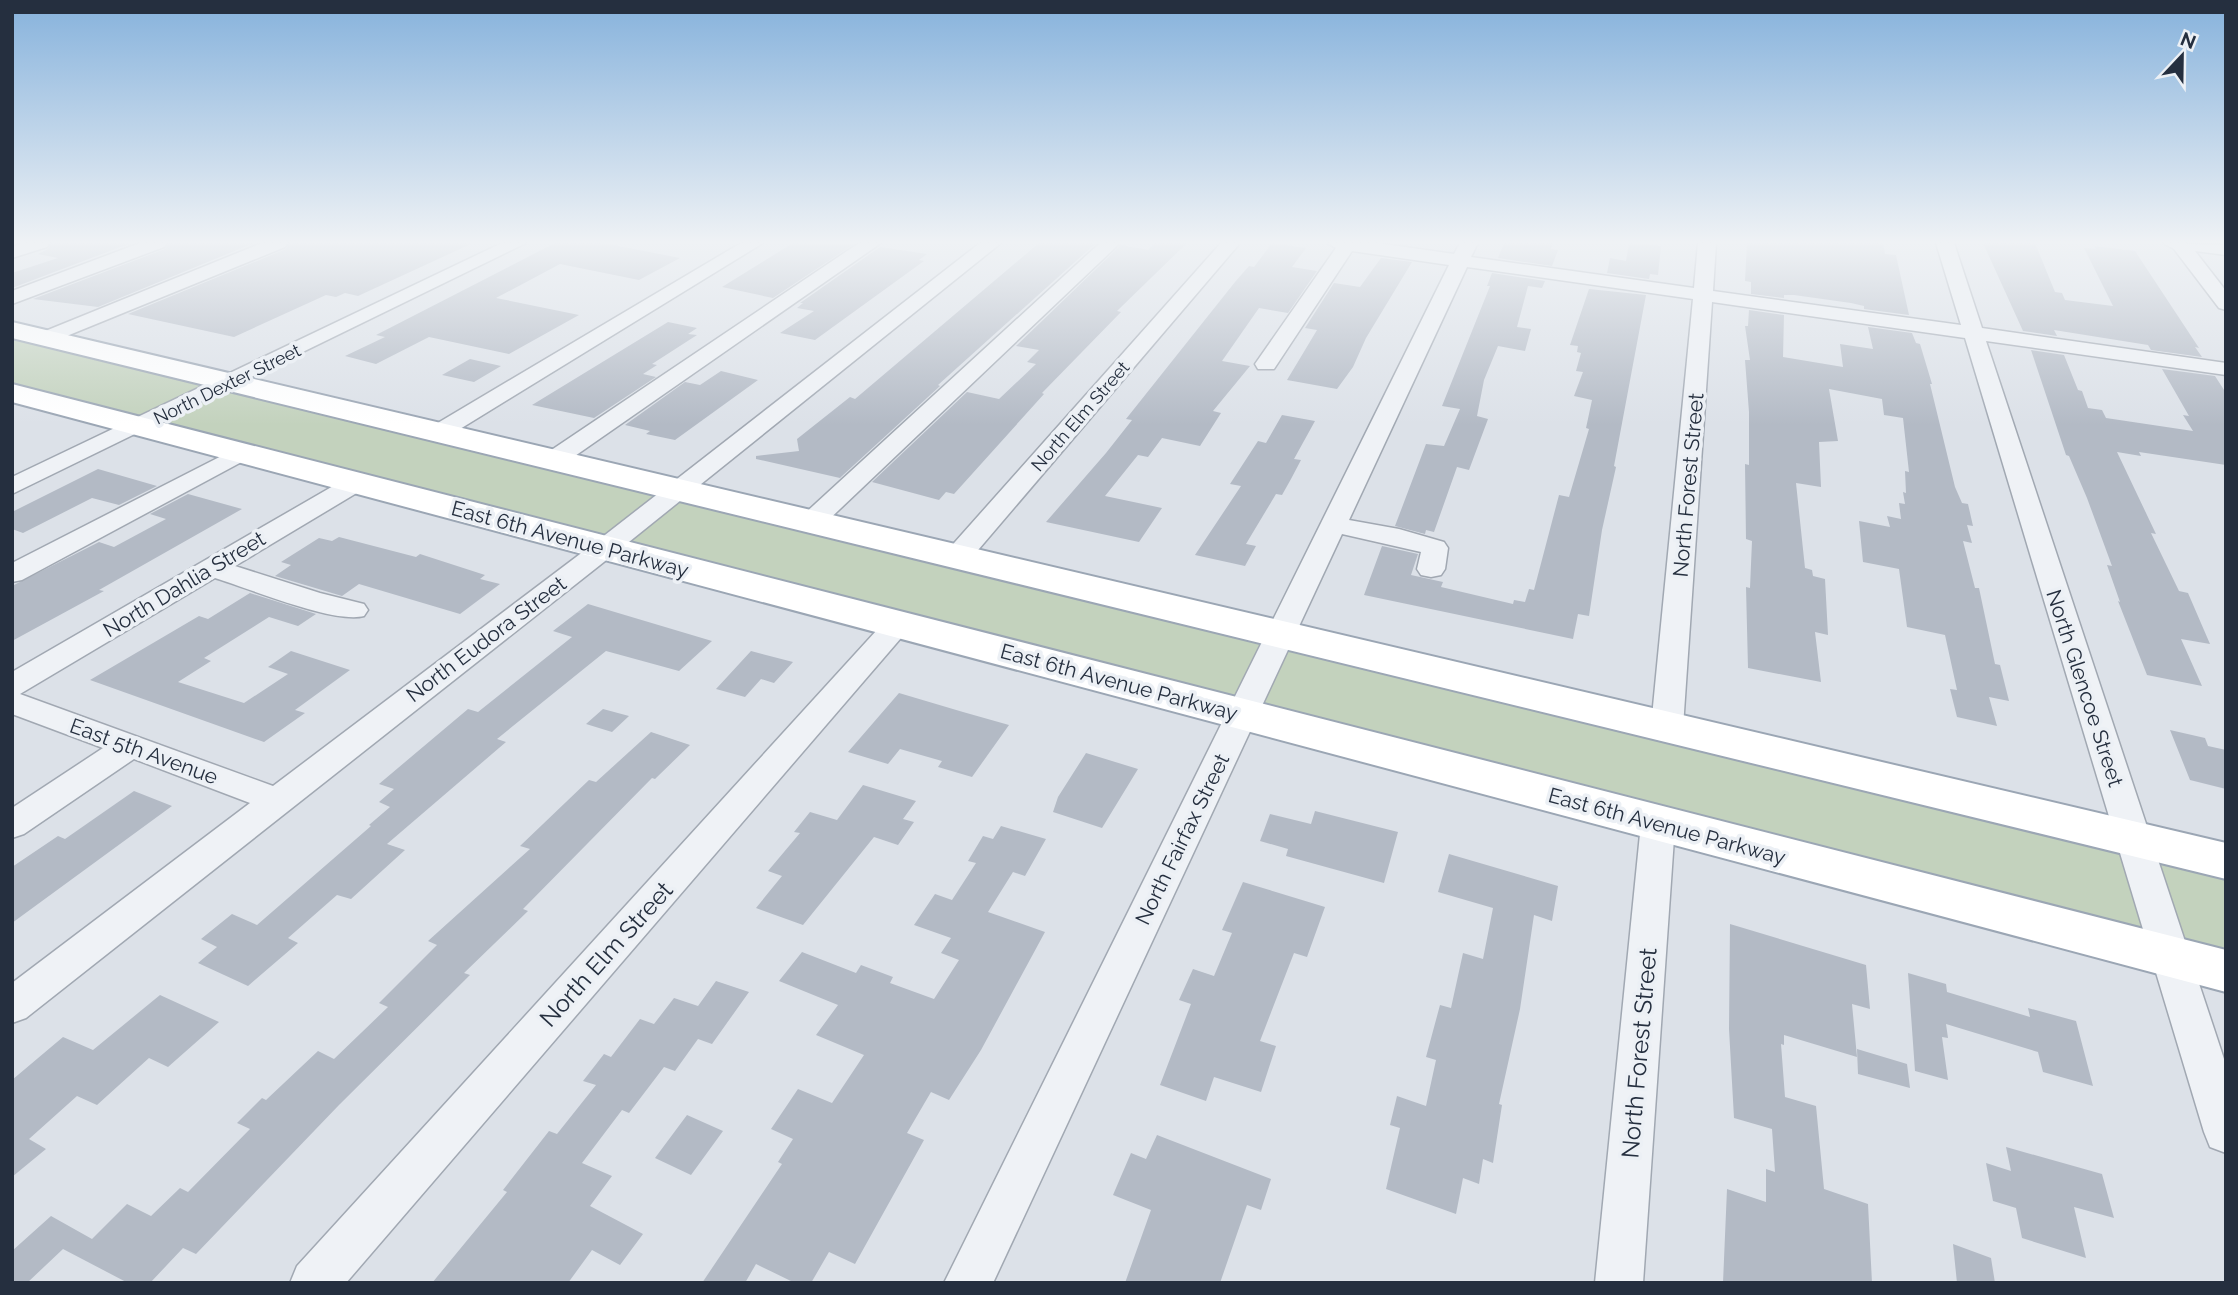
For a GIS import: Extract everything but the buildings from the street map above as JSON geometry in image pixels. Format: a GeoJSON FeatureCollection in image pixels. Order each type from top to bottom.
{"type":"FeatureCollection","features":[{"type":"Feature","properties":{"kind":"main road"},"geometry":{"type":"LineString","coordinates":[[29,334],[2226,861]]}},
{"type":"Feature","properties":{"kind":"main road","name":"East 6th Avenue Parkway"},"geometry":{"type":"LineString","coordinates":[[12,393],[2226,971]]}},
{"type":"Feature","properties":{"kind":"street"},"geometry":{"type":"LineString","coordinates":[[29,334],[113,303]]}},
{"type":"Feature","properties":{"kind":"street","name":"North Dexter Street"},"geometry":{"type":"LineString","coordinates":[[12,487],[392,303]]}},
{"type":"Feature","properties":{"kind":"street"},"geometry":{"type":"LineString","coordinates":[[439,432],[653,303]]}},
{"type":"Feature","properties":{"kind":"street"},"geometry":{"type":"LineString","coordinates":[[553,460],[783,303]]}},
{"type":"Feature","properties":{"kind":"street","name":"North Eudora Street"},"geometry":{"type":"LineString","coordinates":[[12,1006],[679,490],[915,303]]}},
{"type":"Feature","properties":{"kind":"street"},"geometry":{"type":"LineString","coordinates":[[811,522],[1046,303]]}},
{"type":"Feature","properties":{"kind":"street","name":"North Elm Street"},"geometry":{"type":"LineString","coordinates":[[957,556],[1178,303]]}},
{"type":"Feature","properties":{"kind":"street"},"geometry":{"type":"LineString","coordinates":[[1266,365],[1305,303]]}},
{"type":"Feature","properties":{"kind":"street","name":"North Fairfax Street"},"geometry":{"type":"LineString","coordinates":[[968,1283],[1440,303]]}},
{"type":"Feature","properties":{"kind":"street","name":"North Forest Street"},"geometry":{"type":"LineString","coordinates":[[1667,727],[1702,303]]}},
{"type":"Feature","properties":{"kind":"street"},"geometry":{"type":"LineString","coordinates":[[1757,303],[2226,369]]}},
{"type":"Feature","properties":{"kind":"street","name":"North Glencoe Street"},"geometry":{"type":"LineString","coordinates":[[1964,303],[2226,1132]]}},
{"type":"Feature","properties":{"kind":"street"},"geometry":{"type":"LineString","coordinates":[[12,574],[241,453]]}},
{"type":"Feature","properties":{"kind":"street","name":"North Dahlia Street"},"geometry":{"type":"LineString","coordinates":[[12,686],[356,483]]}},
{"type":"Feature","properties":{"kind":"street"},"geometry":{"type":"LineString","coordinates":[[1334,525],[1399,537],[1435,548],[1431,569]]}},
{"type":"Feature","properties":{"kind":"street"},"geometry":{"type":"LineString","coordinates":[[212,568],[312,600],[354,610]]}},
{"type":"Feature","properties":{"kind":"street","name":"North Elm Street"},"geometry":{"type":"LineString","coordinates":[[314,1283],[897,625]]}},
{"type":"Feature","properties":{"kind":"street","name":"East 5th Avenue"},"geometry":{"type":"LineString","coordinates":[[12,702],[276,800]]}},
{"type":"Feature","properties":{"kind":"street"},"geometry":{"type":"LineString","coordinates":[[12,825],[130,746]]}},
{"type":"Feature","properties":{"kind":"street","name":"North Forest Street"},"geometry":{"type":"LineString","coordinates":[[1619,1283],[1658,824]]}},
{"type":"Feature","properties":{"kind":"green space"},"geometry":{"type":"Polygon","coordinates":[[[12,338],[2226,875],[2226,958],[12,386],[12,338]]]}}]}
